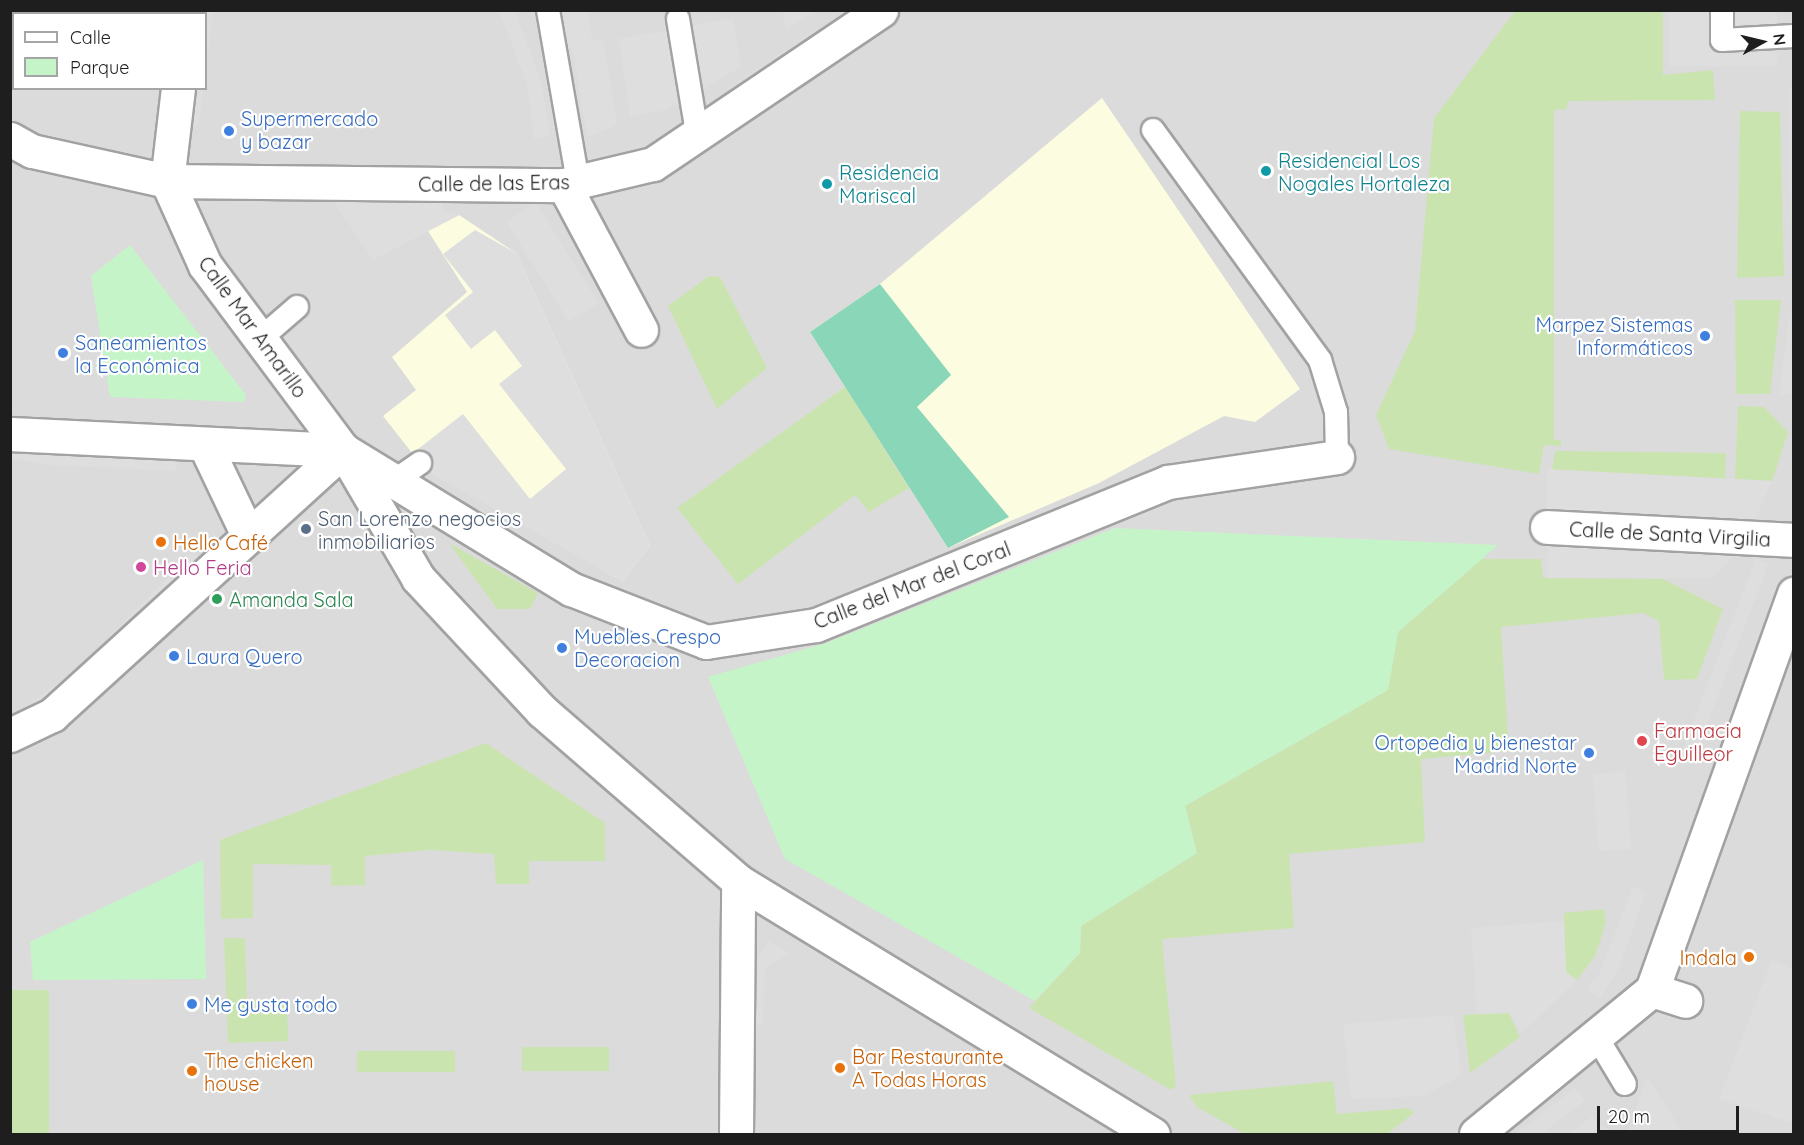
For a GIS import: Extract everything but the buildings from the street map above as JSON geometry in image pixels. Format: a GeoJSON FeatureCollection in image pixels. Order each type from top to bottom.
{"type":"FeatureCollection","features":[{"type":"Feature","properties":{"kind":"street","name":"Calle de las Eras"},"geometry":{"type":"LineString","coordinates":[[167,181],[571,184],[653,164],[849,20],[881,10]]}},
{"type":"Feature","properties":{"kind":"street"},"geometry":{"type":"LineString","coordinates":[[10,139],[32,151],[167,181],[178,90]]}},
{"type":"Feature","properties":{"kind":"street","name":"Calle Mar Amarillo"},"geometry":{"type":"LineString","coordinates":[[167,181],[205,265],[343,450]]}},
{"type":"Feature","properties":{"kind":"street"},"geometry":{"type":"LineString","coordinates":[[571,184],[641,330]]}},
{"type":"Feature","properties":{"kind":"street"},"geometry":{"type":"LineString","coordinates":[[10,434],[343,450]]}},
{"type":"Feature","properties":{"kind":"street"},"geometry":{"type":"LineString","coordinates":[[205,445],[248,536]]}},
{"type":"Feature","properties":{"kind":"street"},"geometry":{"type":"LineString","coordinates":[[10,735],[51,715],[343,450]]}},
{"type":"Feature","properties":{"kind":"street","name":"Calle del Mar del Coral"},"geometry":{"type":"LineString","coordinates":[[343,450],[396,480],[571,589],[706,642],[816,625],[1168,482],[1336,457]]}},
{"type":"Feature","properties":{"kind":"street"},"geometry":{"type":"LineString","coordinates":[[396,480],[418,578],[542,711],[738,881],[1153,1134]]}},
{"type":"Feature","properties":{"kind":"street","name":"Calle de Santa Virgilia"},"geometry":{"type":"LineString","coordinates":[[1547,528],[1794,540]]}},
{"type":"Feature","properties":{"kind":"street"},"geometry":{"type":"LineString","coordinates":[[1476,1134],[1652,990],[1794,594]]}},
{"type":"Feature","properties":{"kind":"street"},"geometry":{"type":"LineString","coordinates":[[736,1134],[738,881]]}},
{"type":"Feature","properties":{"kind":"street"},"geometry":{"type":"LineString","coordinates":[[1652,990],[1685,1001]]}},
{"type":"Feature","properties":{"kind":"lane"},"geometry":{"type":"LineString","coordinates":[[548,10],[571,184]]}},
{"type":"Feature","properties":{"kind":"lane"},"geometry":{"type":"LineString","coordinates":[[1722,10],[1722,40],[1794,36]]}},
{"type":"Feature","properties":{"kind":"lane"},"geometry":{"type":"LineString","coordinates":[[678,19],[697,133]]}},
{"type":"Feature","properties":{"kind":"lane"},"geometry":{"type":"LineString","coordinates":[[1154,130],[1320,360],[1336,412],[1336,457]]}},
{"type":"Feature","properties":{"kind":"lane"},"geometry":{"type":"LineString","coordinates":[[260,339],[297,307]]}},
{"type":"Feature","properties":{"kind":"lane"},"geometry":{"type":"LineString","coordinates":[[1596,1036],[1625,1084]]}},
{"type":"Feature","properties":{"kind":"shaded area"},"geometry":{"type":"Polygon","coordinates":[[[782,10],[815,10],[815,11],[786,30],[782,10]]]}},
{"type":"Feature","properties":{"kind":"shaded area"},"geometry":{"type":"Polygon","coordinates":[[[11,11],[1793,11],[1793,1134],[11,1134],[11,11]]]}},
{"type":"Feature","properties":{"kind":"shaded area"},"geometry":{"type":"Polygon","coordinates":[[[200,11],[213,11],[207,61],[207,12],[200,11]]]}},
{"type":"Feature","properties":{"kind":"shaded area"},"geometry":{"type":"Polygon","coordinates":[[[499,11],[515,11],[541,81],[550,136],[534,139],[527,84],[499,11]]]}},
{"type":"Feature","properties":{"kind":"shaded area"},"geometry":{"type":"Polygon","coordinates":[[[554,11],[588,11],[592,40],[603,39],[617,125],[587,137],[572,48],[560,49],[554,11]]]}},
{"type":"Feature","properties":{"kind":"shaded area"},"geometry":{"type":"Polygon","coordinates":[[[1669,11],[1777,11],[1777,66],[1669,66],[1669,11]]]}},
{"type":"Feature","properties":{"kind":"shaded area"},"geometry":{"type":"Polygon","coordinates":[[[733,18],[741,67],[666,110],[630,117],[619,39],[733,18]]]}},
{"type":"Feature","properties":{"kind":"shaded area"},"geometry":{"type":"Polygon","coordinates":[[[814,31],[822,43],[736,100],[729,89],[814,31]]]}},
{"type":"Feature","properties":{"kind":"shaded area"},"geometry":{"type":"Polygon","coordinates":[[[1789,89],[1794,89],[1790,273],[1789,89]]]}},
{"type":"Feature","properties":{"kind":"shaded area"},"geometry":{"type":"Polygon","coordinates":[[[191,90],[203,90],[199,124],[186,128],[191,90]]]}},
{"type":"Feature","properties":{"kind":"shaded area"},"geometry":{"type":"Polygon","coordinates":[[[1102,98],[1300,389],[1255,422],[1224,416],[1099,483],[948,548],[810,332],[880,284],[1102,98]]]}},
{"type":"Feature","properties":{"kind":"shaded area"},"geometry":{"type":"Polygon","coordinates":[[[440,197],[443,210],[459,215],[373,260],[332,199],[440,197]]]}},
{"type":"Feature","properties":{"kind":"shaded area"},"geometry":{"type":"Polygon","coordinates":[[[536,203],[599,303],[569,322],[506,222],[536,203]]]}},
{"type":"Feature","properties":{"kind":"shaded area"},"geometry":{"type":"Polygon","coordinates":[[[459,215],[516,253],[650,546],[622,581],[420,463],[383,416],[416,390],[392,357],[467,292],[428,231],[459,215]]]}},
{"type":"Feature","properties":{"kind":"shaded area"},"geometry":{"type":"Polygon","coordinates":[[[475,230],[516,253],[650,546],[622,581],[425,470],[413,453],[463,414],[530,499],[566,469],[499,384],[522,366],[495,330],[471,349],[445,315],[473,292],[443,254],[475,230]]]}},
{"type":"Feature","properties":{"kind":"shaded area"},"geometry":{"type":"Polygon","coordinates":[[[1791,303],[1793,393],[1779,397],[1791,303]]]}},
{"type":"Feature","properties":{"kind":"shaded area"},"geometry":{"type":"Polygon","coordinates":[[[10,443],[178,456],[176,471],[48,465],[11,458],[10,443]]]}},
{"type":"Feature","properties":{"kind":"shaded area"},"geometry":{"type":"Polygon","coordinates":[[[1546,469],[1772,481],[1745,543],[1713,578],[1548,578],[1546,469]]]}},
{"type":"Feature","properties":{"kind":"shaded area"},"geometry":{"type":"Polygon","coordinates":[[[194,551],[202,564],[35,716],[11,717],[76,670],[194,551]]]}},
{"type":"Feature","properties":{"kind":"shaded area"},"geometry":{"type":"Polygon","coordinates":[[[1756,558],[1769,563],[1692,764],[1679,759],[1756,558]]]}},
{"type":"Feature","properties":{"kind":"shaded area"},"geometry":{"type":"Polygon","coordinates":[[[1625,771],[1632,849],[1599,852],[1592,774],[1625,771]]]}},
{"type":"Feature","properties":{"kind":"shaded area"},"geometry":{"type":"Polygon","coordinates":[[[1633,887],[1646,892],[1619,968],[1600,998],[1587,989],[1599,974],[1633,887]]]}},
{"type":"Feature","properties":{"kind":"shaded area"},"geometry":{"type":"Polygon","coordinates":[[[1564,921],[1566,972],[1577,980],[1521,1034],[1509,1013],[1477,1014],[1471,928],[1564,921]]]}},
{"type":"Feature","properties":{"kind":"shaded area"},"geometry":{"type":"Polygon","coordinates":[[[768,941],[790,953],[765,968],[763,1023],[748,1025],[749,977],[768,941]]]}},
{"type":"Feature","properties":{"kind":"shaded area"},"geometry":{"type":"Polygon","coordinates":[[[1772,960],[1793,969],[1793,1123],[1719,1099],[1772,960]]]}},
{"type":"Feature","properties":{"kind":"shaded area"},"geometry":{"type":"Polygon","coordinates":[[[1454,1015],[1461,1076],[1422,1096],[1351,1099],[1343,1024],[1454,1015]]]}},
{"type":"Feature","properties":{"kind":"shaded area"},"geometry":{"type":"Polygon","coordinates":[[[1647,1077],[1684,1134],[1627,1134],[1647,1077]]]}},
{"type":"Feature","properties":{"kind":"shaded area"},"geometry":{"type":"Polygon","coordinates":[[[1575,1088],[1585,1101],[1541,1134],[1515,1134],[1575,1088]]]}},
{"type":"Feature","properties":{"kind":"shaded area"},"geometry":{"type":"Polygon","coordinates":[[[1592,1117],[1613,1134],[1568,1134],[1592,1117]]]}},
{"type":"Feature","properties":{"kind":"green space"},"geometry":{"type":"Polygon","coordinates":[[[1516,10],[1663,11],[1663,75],[1713,70],[1715,100],[1568,101],[1566,109],[1554,110],[1554,440],[1561,440],[1561,446],[1544,445],[1539,474],[1389,449],[1376,415],[1415,331],[1434,118],[1516,10]]]}},
{"type":"Feature","properties":{"kind":"green space"},"geometry":{"type":"Polygon","coordinates":[[[1740,111],[1780,112],[1784,276],[1737,278],[1740,111]]]}},
{"type":"Feature","properties":{"kind":"green space"},"geometry":{"type":"Polygon","coordinates":[[[130,245],[246,395],[244,402],[110,397],[91,276],[130,245]]]}},
{"type":"Feature","properties":{"kind":"green space"},"geometry":{"type":"Polygon","coordinates":[[[709,276],[720,277],[767,368],[717,409],[668,306],[709,276]]]}},
{"type":"Feature","properties":{"kind":"green space"},"geometry":{"type":"Polygon","coordinates":[[[880,284],[951,375],[917,407],[1009,517],[948,548],[810,332],[880,284]]]}},
{"type":"Feature","properties":{"kind":"green space"},"geometry":{"type":"Polygon","coordinates":[[[1735,300],[1781,300],[1770,394],[1736,394],[1735,300]]]}},
{"type":"Feature","properties":{"kind":"green space"},"geometry":{"type":"Polygon","coordinates":[[[845,387],[909,488],[869,512],[855,495],[738,584],[677,508],[845,387]]]}},
{"type":"Feature","properties":{"kind":"green space"},"geometry":{"type":"Polygon","coordinates":[[[1738,406],[1764,407],[1788,432],[1772,481],[1735,479],[1738,406]]]}},
{"type":"Feature","properties":{"kind":"green space"},"geometry":{"type":"Polygon","coordinates":[[[1555,451],[1726,453],[1725,479],[1552,470],[1555,451]]]}},
{"type":"Feature","properties":{"kind":"green space"},"geometry":{"type":"Polygon","coordinates":[[[1115,528],[1498,545],[1398,632],[1388,690],[1185,806],[1197,853],[1081,926],[1080,953],[1035,1001],[785,859],[708,677],[826,643],[1115,528]]]}},
{"type":"Feature","properties":{"kind":"green space"},"geometry":{"type":"Polygon","coordinates":[[[449,543],[538,593],[530,609],[497,609],[449,543]]]}},
{"type":"Feature","properties":{"kind":"green space"},"geometry":{"type":"Polygon","coordinates":[[[1482,559],[1541,559],[1543,578],[1663,579],[1723,609],[1697,679],[1664,680],[1659,621],[1643,613],[1501,627],[1509,751],[1421,759],[1425,842],[1289,854],[1294,928],[1162,939],[1176,1086],[1171,1090],[1029,1008],[1080,953],[1081,926],[1197,853],[1185,806],[1388,690],[1398,632],[1482,559]]]}},
{"type":"Feature","properties":{"kind":"green space"},"geometry":{"type":"Polygon","coordinates":[[[486,743],[605,823],[605,861],[529,861],[529,884],[496,884],[494,854],[430,850],[365,856],[365,885],[331,886],[331,865],[253,864],[253,918],[221,919],[220,840],[486,743]]]}},
{"type":"Feature","properties":{"kind":"green space"},"geometry":{"type":"Polygon","coordinates":[[[203,860],[206,979],[33,980],[30,942],[203,860]]]}},
{"type":"Feature","properties":{"kind":"green space"},"geometry":{"type":"Polygon","coordinates":[[[1604,909],[1606,922],[1595,956],[1577,980],[1566,973],[1564,913],[1604,909]]]}},
{"type":"Feature","properties":{"kind":"green space"},"geometry":{"type":"Polygon","coordinates":[[[224,938],[245,938],[247,1000],[287,1000],[288,1041],[228,1043],[224,938]]]}},
{"type":"Feature","properties":{"kind":"green space"},"geometry":{"type":"Polygon","coordinates":[[[11,990],[49,990],[49,1134],[11,1134],[11,990]]]}},
{"type":"Feature","properties":{"kind":"green space"},"geometry":{"type":"Polygon","coordinates":[[[1509,1013],[1520,1037],[1470,1073],[1463,1015],[1509,1013]]]}},
{"type":"Feature","properties":{"kind":"green space"},"geometry":{"type":"Polygon","coordinates":[[[522,1047],[609,1047],[609,1071],[522,1071],[522,1047]]]}},
{"type":"Feature","properties":{"kind":"green space"},"geometry":{"type":"Polygon","coordinates":[[[357,1051],[455,1051],[455,1072],[357,1072],[357,1051]]]}},
{"type":"Feature","properties":{"kind":"green space"},"geometry":{"type":"Polygon","coordinates":[[[1333,1081],[1337,1114],[1408,1108],[1414,1113],[1387,1134],[1245,1134],[1197,1107],[1189,1095],[1333,1081]]]}},
{"type":"Feature","properties":{"kind":"place","name":"Supermercado y bazar"},"geometry":{"type":"Point","coordinates":[229,131]}},
{"type":"Feature","properties":{"kind":"place","name":"Residencial Los Nogales Hortaleza"},"geometry":{"type":"Point","coordinates":[1266,171]}},
{"type":"Feature","properties":{"kind":"place","name":"Residencia Mariscal"},"geometry":{"type":"Point","coordinates":[827,184]}},
{"type":"Feature","properties":{"kind":"place","name":"Marpez Sistemas Informáticos"},"geometry":{"type":"Point","coordinates":[1705,336]}},
{"type":"Feature","properties":{"kind":"place","name":"Saneamientos la Económica"},"geometry":{"type":"Point","coordinates":[63,353]}},
{"type":"Feature","properties":{"kind":"place","name":"San Lorenzo negocios inmobiliarios"},"geometry":{"type":"Point","coordinates":[306,529]}},
{"type":"Feature","properties":{"kind":"place","name":"Hello Café"},"geometry":{"type":"Point","coordinates":[161,542]}},
{"type":"Feature","properties":{"kind":"place","name":"Hello Feria"},"geometry":{"type":"Point","coordinates":[141,567]}},
{"type":"Feature","properties":{"kind":"place","name":"Amanda Sala"},"geometry":{"type":"Point","coordinates":[217,599]}},
{"type":"Feature","properties":{"kind":"place","name":"Muebles Crespo Decoracion"},"geometry":{"type":"Point","coordinates":[562,648]}},
{"type":"Feature","properties":{"kind":"place","name":"Laura Quero"},"geometry":{"type":"Point","coordinates":[174,656]}},
{"type":"Feature","properties":{"kind":"place","name":"Farmacia Eguilleor"},"geometry":{"type":"Point","coordinates":[1642,741]}},
{"type":"Feature","properties":{"kind":"place","name":"Ortopedia y bienestar Madrid Norte"},"geometry":{"type":"Point","coordinates":[1589,753]}},
{"type":"Feature","properties":{"kind":"place","name":"Indala"},"geometry":{"type":"Point","coordinates":[1749,957]}},
{"type":"Feature","properties":{"kind":"place","name":"Me gusta todo"},"geometry":{"type":"Point","coordinates":[192,1004]}},
{"type":"Feature","properties":{"kind":"place","name":"Bar Restaurante A Todas Horas"},"geometry":{"type":"Point","coordinates":[840,1068]}},
{"type":"Feature","properties":{"kind":"place","name":"The chicken house"},"geometry":{"type":"Point","coordinates":[192,1071]}}]}
